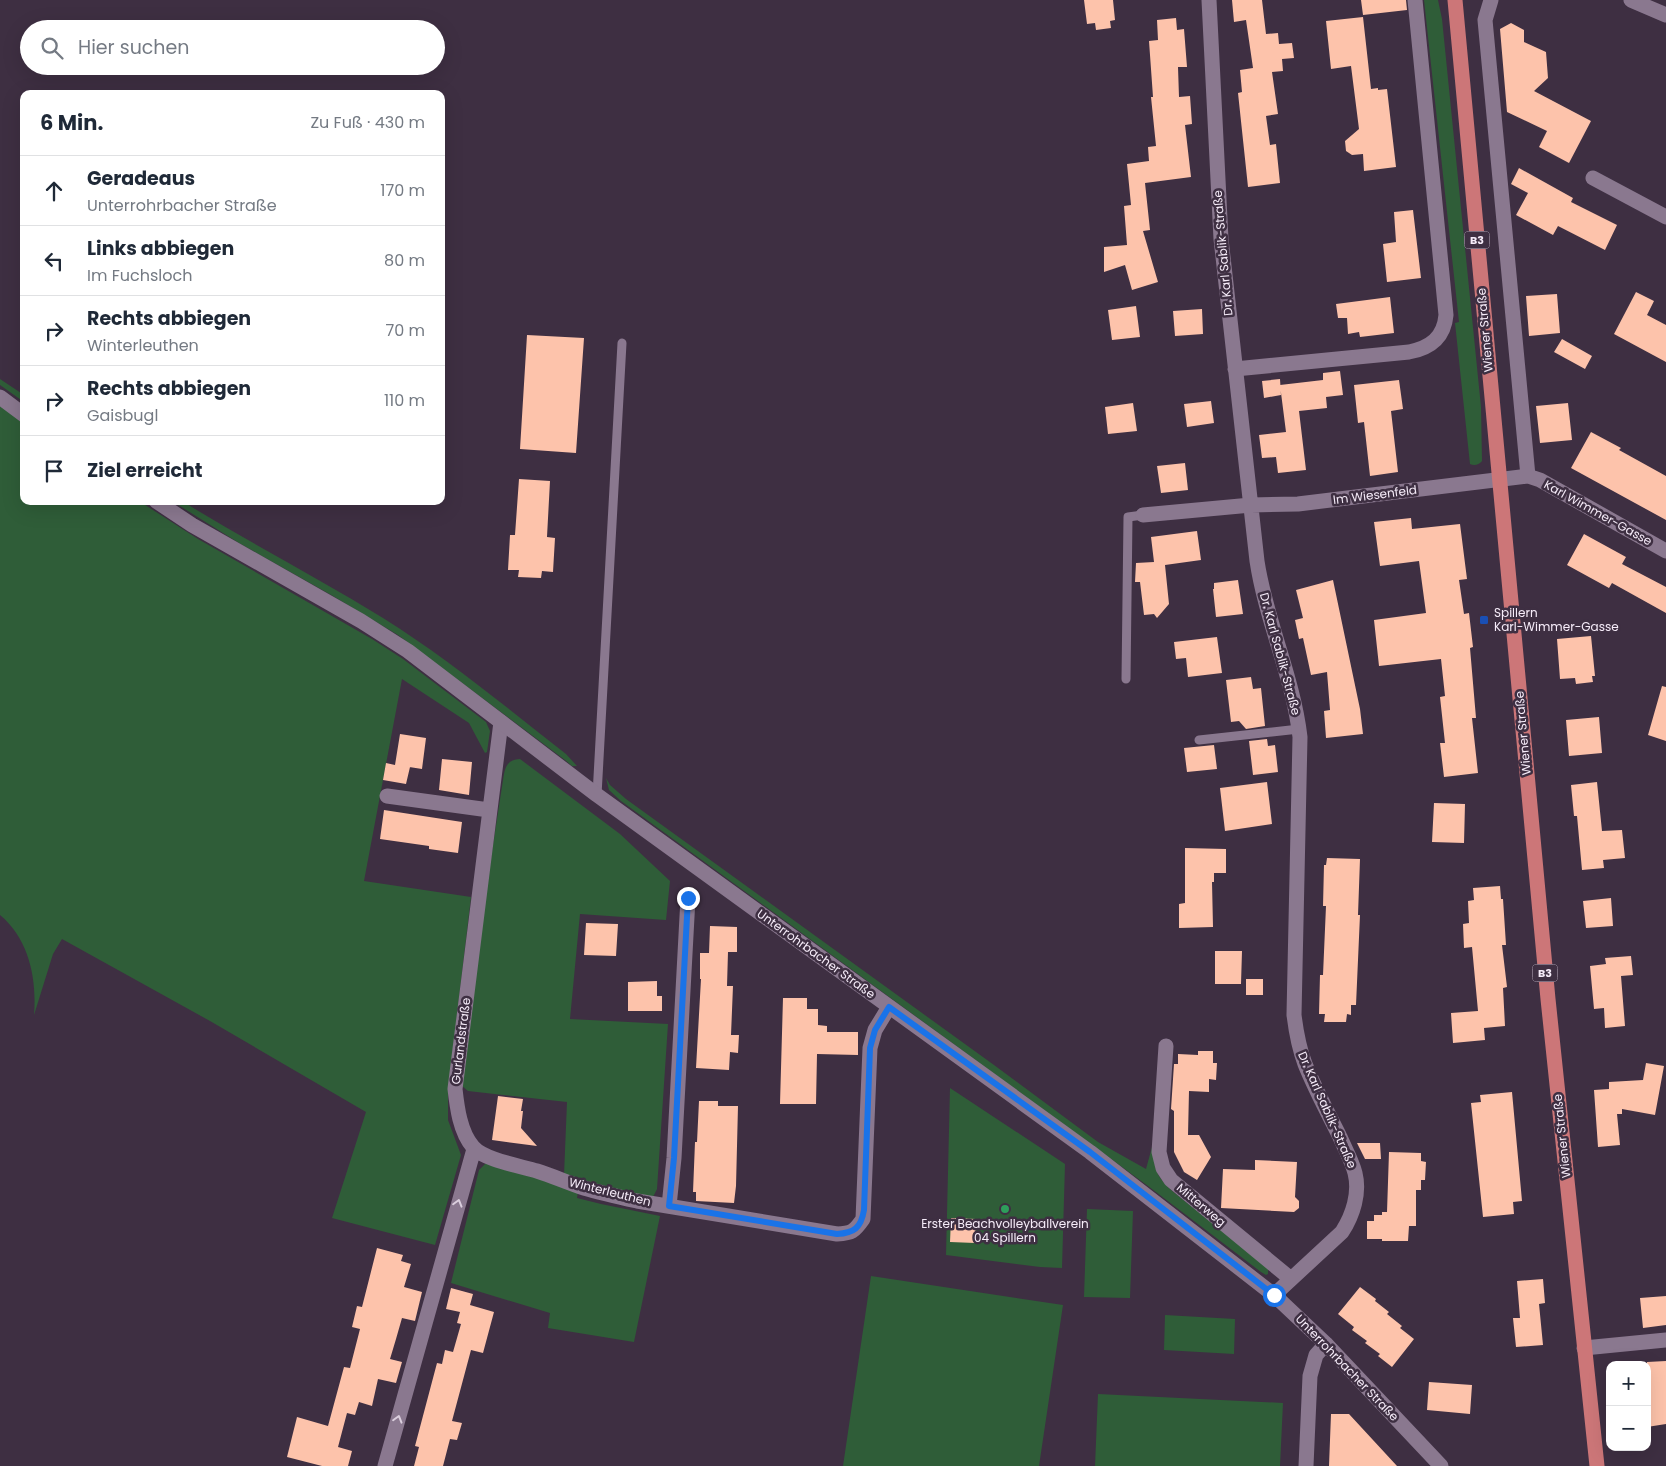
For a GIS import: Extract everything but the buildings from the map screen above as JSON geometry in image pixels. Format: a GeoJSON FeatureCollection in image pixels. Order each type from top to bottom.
{"type":"FeatureCollection","features":[{"type":"Feature","properties":{"kind":"main road","name":"Wiener Straße"},"geometry":{"type":"LineString","coordinates":[[1455,0],[1548,999],[1597,1466]]}},
{"type":"Feature","properties":{"kind":"street","name":"Dr. Karl Sablik-Straße"},"geometry":{"type":"LineString","coordinates":[[1209,0],[1218,201],[1235,369],[1260,580],[1289,680],[1299,729],[1294,1015],[1304,1062],[1348,1153],[1355,1173],[1356,1186],[1353,1207],[1347,1225],[1342,1232],[1274,1295]]}},
{"type":"Feature","properties":{"kind":"street"},"geometry":{"type":"LineString","coordinates":[[1235,369],[1414,351],[1426,348],[1442,332],[1446,315],[1415,0]]}},
{"type":"Feature","properties":{"kind":"street"},"geometry":{"type":"LineString","coordinates":[[1491,0],[1485,20],[1528,476]]}},
{"type":"Feature","properties":{"kind":"street"},"geometry":{"type":"LineString","coordinates":[[1631,0],[1666,15]]}},
{"type":"Feature","properties":{"kind":"street"},"geometry":{"type":"LineString","coordinates":[[1593,178],[1666,217]]}},
{"type":"Feature","properties":{"kind":"street"},"geometry":{"type":"LineString","coordinates":[[0,397],[20,412]]}},
{"type":"Feature","properties":{"kind":"street","name":"Karl Wimmer-Gasse"},"geometry":{"type":"LineString","coordinates":[[1500,480],[1528,476],[1540,480],[1666,551]]}},
{"type":"Feature","properties":{"kind":"street","name":"Im Wiesenfeld"},"geometry":{"type":"LineString","coordinates":[[1143,515],[1251,505],[1298,504],[1500,480]]}},
{"type":"Feature","properties":{"kind":"street","name":"Unterrohrbacher Straße"},"geometry":{"type":"LineString","coordinates":[[162,505],[192,525],[408,651],[597,795],[1090,1152],[1274,1295],[1326,1344],[1441,1466]]}},
{"type":"Feature","properties":{"kind":"street","name":"Gurlandstraße"},"geometry":{"type":"LineString","coordinates":[[474,1148],[468,1140],[462,1123],[455,1089],[501,722]]}},
{"type":"Feature","properties":{"kind":"street"},"geometry":{"type":"LineString","coordinates":[[387,796],[490,810]]}},
{"type":"Feature","properties":{"kind":"street"},"geometry":{"type":"LineString","coordinates":[[669,1206],[674,1158],[688,898]]}},
{"type":"Feature","properties":{"kind":"street","name":"Winterleuthen"},"geometry":{"type":"LineString","coordinates":[[474,1148],[495,1159],[540,1172],[584,1188],[637,1201],[837,1234],[854,1231],[863,1219],[870,1048],[875,1030],[889,1007]]}},
{"type":"Feature","properties":{"kind":"street","name":"Mitterweg"},"geometry":{"type":"LineString","coordinates":[[1166,1046],[1159,1152],[1163,1168],[1171,1180],[1291,1279]]}},
{"type":"Feature","properties":{"kind":"street"},"geometry":{"type":"LineString","coordinates":[[385,1466],[474,1148]]}},
{"type":"Feature","properties":{"kind":"street"},"geometry":{"type":"LineString","coordinates":[[1584,1348],[1666,1340]]}},
{"type":"Feature","properties":{"kind":"street"},"geometry":{"type":"LineString","coordinates":[[1306,1466],[1310,1376],[1316,1355],[1326,1344]]}},
{"type":"Feature","properties":{"kind":"lane"},"geometry":{"type":"LineString","coordinates":[[597,795],[622,343]]}},
{"type":"Feature","properties":{"kind":"lane"},"geometry":{"type":"LineString","coordinates":[[1126,679],[1128,517],[1143,515]]}},
{"type":"Feature","properties":{"kind":"lane"},"geometry":{"type":"LineString","coordinates":[[1199,740],[1299,729]]}},
{"type":"Feature","properties":{"kind":"green space"},"geometry":{"type":"Polygon","coordinates":[[[1424,0],[1438,0],[1442,19],[1481,407],[1482,461],[1475,465],[1470,464],[1455,323],[1459,322],[1424,0]]]}},
{"type":"Feature","properties":{"kind":"green space"},"geometry":{"type":"Polygon","coordinates":[[[0,379],[20,392],[20,399],[0,385],[0,379]]]}},
{"type":"Feature","properties":{"kind":"green space"},"geometry":{"type":"Polygon","coordinates":[[[0,406],[20,420],[20,505],[145,505],[198,539],[372,639],[403,659],[486,722],[490,731],[487,752],[485,753],[469,723],[402,679],[364,881],[471,897],[448,1091],[448,1120],[461,1155],[435,1245],[332,1218],[366,1112],[210,1021],[62,939],[53,954],[34,1015],[34,988],[29,961],[18,936],[0,915],[0,406]]]}},
{"type":"Feature","properties":{"kind":"green space"},"geometry":{"type":"Polygon","coordinates":[[[178,505],[189,505],[407,633],[499,701],[566,754],[577,766],[572,766],[398,635],[239,543],[178,505]]]}},
{"type":"Feature","properties":{"kind":"green space"},"geometry":{"type":"Polygon","coordinates":[[[520,759],[620,834],[670,881],[666,920],[580,914],[570,1019],[668,1024],[657,1189],[653,1197],[625,1192],[564,1175],[567,1102],[468,1091],[461,1085],[485,897],[504,776],[507,765],[512,761],[520,759]]]}},
{"type":"Feature","properties":{"kind":"green space"},"geometry":{"type":"Polygon","coordinates":[[[606,778],[610,785],[626,799],[1098,1142],[1146,1169],[1152,1147],[1157,1171],[1165,1184],[1268,1268],[1268,1274],[1266,1275],[1261,1272],[1148,1186],[621,801],[609,790],[606,778]]]}},
{"type":"Feature","properties":{"kind":"green space","name":"Erster Beachvolleyballverein 04 Spillern"},"geometry":{"type":"Polygon","coordinates":[[[950,1088],[1065,1164],[1062,1268],[946,1255],[950,1088]]]}},
{"type":"Feature","properties":{"kind":"green space"},"geometry":{"type":"Polygon","coordinates":[[[486,1163],[578,1192],[577,1198],[660,1216],[634,1342],[548,1328],[550,1313],[451,1283],[479,1170],[486,1163]]]}},
{"type":"Feature","properties":{"kind":"green space"},"geometry":{"type":"Polygon","coordinates":[[[1087,1209],[1133,1211],[1130,1298],[1084,1297],[1087,1209]]]}},
{"type":"Feature","properties":{"kind":"green space"},"geometry":{"type":"Polygon","coordinates":[[[871,1276],[1063,1305],[1039,1466],[843,1466],[871,1276]]]}},
{"type":"Feature","properties":{"kind":"green space"},"geometry":{"type":"Polygon","coordinates":[[[1165,1315],[1235,1319],[1234,1354],[1164,1350],[1165,1315]]]}},
{"type":"Feature","properties":{"kind":"green space"},"geometry":{"type":"Polygon","coordinates":[[[1098,1394],[1283,1403],[1280,1466],[1095,1466],[1098,1394]]]}},
{"type":"Feature","properties":{"kind":"place","name":"Spillern Karl-Wimmer-Gasse"},"geometry":{"type":"Point","coordinates":[1484,620]}},
{"type":"Feature","properties":{"kind":"place","name":"Erster Beachvolleyballverein 04 Spillern"},"geometry":{"type":"Point","coordinates":[1005,1209]}},
{"type":"Feature","properties":{"kind":"route"},"geometry":{"type":"LineString","coordinates":[[688,898],[674,1158],[669,1206],[837,1234],[854,1231],[863,1219],[864,1210],[870,1048],[875,1030],[889,1007],[1090,1152],[1274,1295]]}}]}
